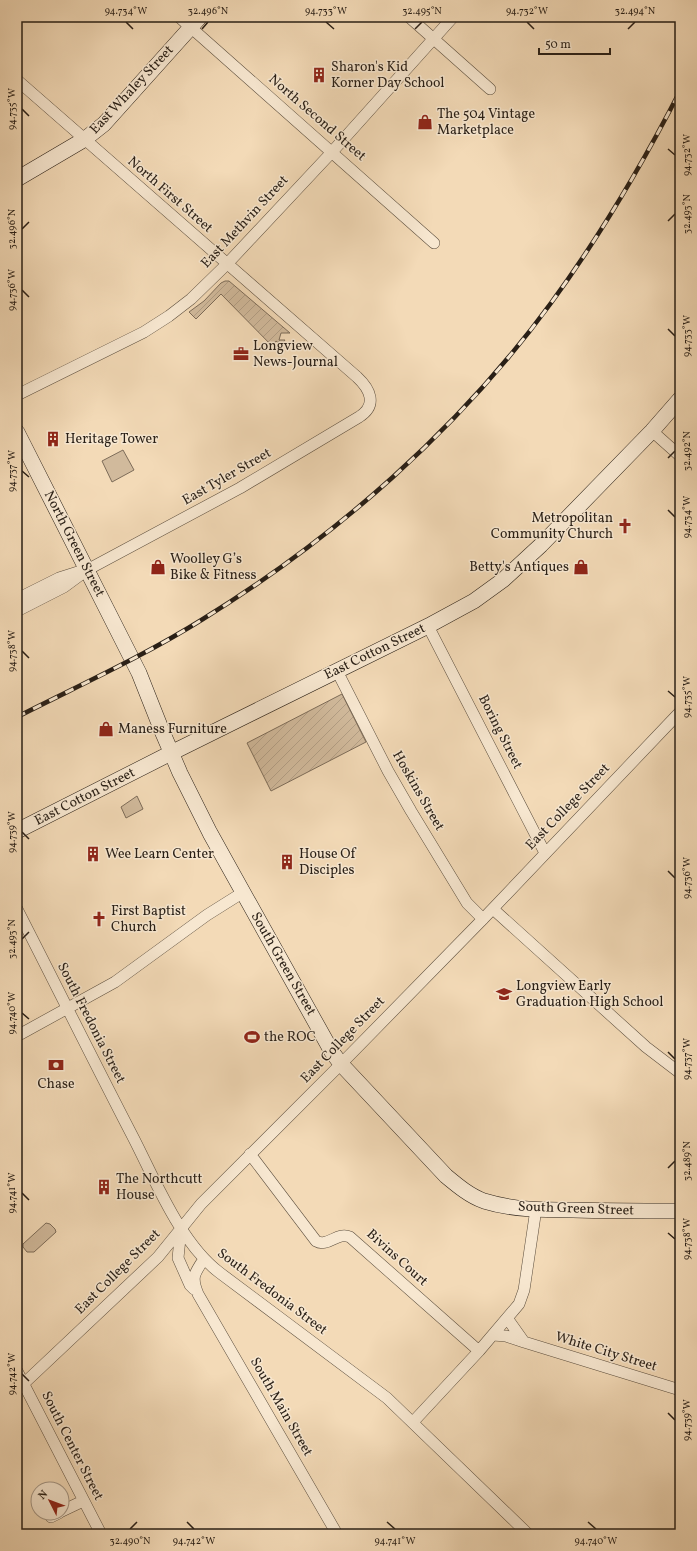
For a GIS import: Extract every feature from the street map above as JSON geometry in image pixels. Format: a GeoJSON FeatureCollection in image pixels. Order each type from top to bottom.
{"type":"FeatureCollection","features":[{"type":"Feature","properties":{"kind":"street","name":"North Second Street"},"geometry":{"type":"LineString","coordinates":[[179,17],[195,22],[332,152],[434,243]]}},
{"type":"Feature","properties":{"kind":"street"},"geometry":{"type":"LineString","coordinates":[[409,17],[490,89]]}},
{"type":"Feature","properties":{"kind":"street","name":"East Methvin Street"},"geometry":{"type":"LineString","coordinates":[[17,396],[104,353],[158,324],[191,299],[227,264],[332,152],[453,17]]}},
{"type":"Feature","properties":{"kind":"street","name":"East Whaley Street"},"geometry":{"type":"LineString","coordinates":[[17,179],[85,140],[104,124],[195,22]]}},
{"type":"Feature","properties":{"kind":"street","name":"North First Street"},"geometry":{"type":"LineString","coordinates":[[17,80],[357,376],[366,386],[370,399]]}},
{"type":"Feature","properties":{"kind":"street","name":"East Tyler Street"},"geometry":{"type":"LineString","coordinates":[[17,611],[64,587],[87,570],[240,488],[359,418],[367,412],[370,399]]}},
{"type":"Feature","properties":{"kind":"street","name":"East Cotton Street"},"geometry":{"type":"LineString","coordinates":[[17,831],[428,626],[474,601],[512,573],[562,524],[652,431],[680,399]]}},
{"type":"Feature","properties":{"kind":"street"},"geometry":{"type":"LineString","coordinates":[[652,431],[680,456]]}},
{"type":"Feature","properties":{"kind":"street","name":"North Green Street"},"geometry":{"type":"LineString","coordinates":[[17,432],[131,656]]}},
{"type":"Feature","properties":{"kind":"street","name":"East Tyler Street"},"geometry":{"type":"LineString","coordinates":[[17,599],[59,578],[87,570]]}},
{"type":"Feature","properties":{"kind":"street","name":"Boring Street"},"geometry":{"type":"LineString","coordinates":[[428,626],[545,853]]}},
{"type":"Feature","properties":{"kind":"street","name":"South Green Street"},"geometry":{"type":"LineString","coordinates":[[131,656],[171,753],[210,833],[242,893],[332,1052],[341,1064],[438,1168],[464,1191],[484,1201],[514,1208],[536,1210],[680,1211]]}},
{"type":"Feature","properties":{"kind":"street","name":"Hoskins Street"},"geometry":{"type":"LineString","coordinates":[[337,671],[388,771],[411,811],[467,903],[483,919]]}},
{"type":"Feature","properties":{"kind":"street","name":"East College Street"},"geometry":{"type":"LineString","coordinates":[[20,1386],[158,1257],[196,1209],[493,909],[680,712]]}},
{"type":"Feature","properties":{"kind":"street"},"geometry":{"type":"LineString","coordinates":[[17,1036],[115,982],[207,915],[242,893]]}},
{"type":"Feature","properties":{"kind":"street","name":"South Fredonia Street"},"geometry":{"type":"LineString","coordinates":[[17,908],[67,1009],[162,1193],[182,1228],[204,1260],[220,1274],[379,1391],[528,1534]]}},
{"type":"Feature","properties":{"kind":"street"},"geometry":{"type":"LineString","coordinates":[[493,909],[650,1051],[680,1073]]}},
{"type":"Feature","properties":{"kind":"street","name":"Bivins Court"},"geometry":{"type":"LineString","coordinates":[[250,1154],[316,1241],[324,1243],[342,1235],[350,1237],[479,1351]]}},
{"type":"Feature","properties":{"kind":"street"},"geometry":{"type":"LineString","coordinates":[[413,1422],[520,1304],[523,1295],[536,1210]]}},
{"type":"Feature","properties":{"kind":"street","name":"South Main Street"},"geometry":{"type":"LineString","coordinates":[[182,1228],[178,1254],[179,1262],[190,1285],[198,1294]]}},
{"type":"Feature","properties":{"kind":"street","name":"South Main Street"},"geometry":{"type":"LineString","coordinates":[[204,1260],[194,1276],[194,1284],[198,1294],[337,1534]]}},
{"type":"Feature","properties":{"kind":"street"},"geometry":{"type":"LineString","coordinates":[[507,1318],[524,1342]]}},
{"type":"Feature","properties":{"kind":"street","name":"White City Street"},"geometry":{"type":"LineString","coordinates":[[493,1335],[506,1336],[680,1390]]}},
{"type":"Feature","properties":{"kind":"street","name":"South Center Street"},"geometry":{"type":"LineString","coordinates":[[17,1371],[20,1386],[101,1534]]}},
{"type":"Feature","properties":{"kind":"street"},"geometry":{"type":"LineString","coordinates":[[70,1507],[83,1500]]}},
{"type":"Feature","properties":{"kind":"shaded area"},"geometry":{"type":"Polygon","coordinates":[[[229,281],[290,333],[281,333],[279,340],[285,340],[281,345],[276,341],[274,344],[278,348],[276,350],[221,294],[196,319],[189,312],[204,301],[221,283],[229,281]]]}},
{"type":"Feature","properties":{"kind":"shaded area"},"geometry":{"type":"Polygon","coordinates":[[[123,450],[134,470],[112,482],[102,461],[123,450]]]}},
{"type":"Feature","properties":{"kind":"shaded area"},"geometry":{"type":"Polygon","coordinates":[[[342,694],[366,742],[271,791],[247,743],[342,694]]]}},
{"type":"Feature","properties":{"kind":"shaded area"},"geometry":{"type":"Polygon","coordinates":[[[137,796],[143,809],[126,818],[121,807],[137,796]]]}},
{"type":"Feature","properties":{"kind":"shaded area"},"geometry":{"type":"Polygon","coordinates":[[[46,1223],[50,1224],[56,1232],[34,1252],[27,1252],[23,1247],[23,1244],[46,1223]]]}},
{"type":"Feature","properties":{"kind":"railway"},"geometry":{"type":"LineString","coordinates":[[17,717],[135,658],[181,633],[252,587],[301,553],[347,516],[392,478],[436,437],[477,394],[515,349],[569,278],[620,200],[680,91]]}},
{"type":"Feature","properties":{"kind":"place","name":"Sharon's Kid Korner Day School"},"geometry":{"type":"Point","coordinates":[319,75]}},
{"type":"Feature","properties":{"kind":"place","name":"The 504 Vintage Marketplace"},"geometry":{"type":"Point","coordinates":[425,122]}},
{"type":"Feature","properties":{"kind":"place","name":"Longview News-Journal"},"geometry":{"type":"Point","coordinates":[241,354]}},
{"type":"Feature","properties":{"kind":"place","name":"Heritage Tower"},"geometry":{"type":"Point","coordinates":[53,439]}},
{"type":"Feature","properties":{"kind":"place","name":"Metropolitan Community Church"},"geometry":{"type":"Point","coordinates":[625,526]}},
{"type":"Feature","properties":{"kind":"place","name":"Woolley G’s Bike & Fitness"},"geometry":{"type":"Point","coordinates":[158,567]}},
{"type":"Feature","properties":{"kind":"place","name":"Betty's Antiques"},"geometry":{"type":"Point","coordinates":[581,567]}},
{"type":"Feature","properties":{"kind":"place","name":"Maness Furniture"},"geometry":{"type":"Point","coordinates":[106,729]}},
{"type":"Feature","properties":{"kind":"place","name":"Wee Learn Center"},"geometry":{"type":"Point","coordinates":[93,854]}},
{"type":"Feature","properties":{"kind":"place","name":"House Of Disciples"},"geometry":{"type":"Point","coordinates":[287,862]}},
{"type":"Feature","properties":{"kind":"place","name":"First Baptist Church"},"geometry":{"type":"Point","coordinates":[99,919]}},
{"type":"Feature","properties":{"kind":"place","name":"Longview Early Graduation High School"},"geometry":{"type":"Point","coordinates":[504,994]}},
{"type":"Feature","properties":{"kind":"place","name":"the ROC"},"geometry":{"type":"Point","coordinates":[252,1037]}},
{"type":"Feature","properties":{"kind":"place","name":"Chase"},"geometry":{"type":"Point","coordinates":[56,1065]}},
{"type":"Feature","properties":{"kind":"place","name":"The Northcutt House"},"geometry":{"type":"Point","coordinates":[104,1187]}}]}
